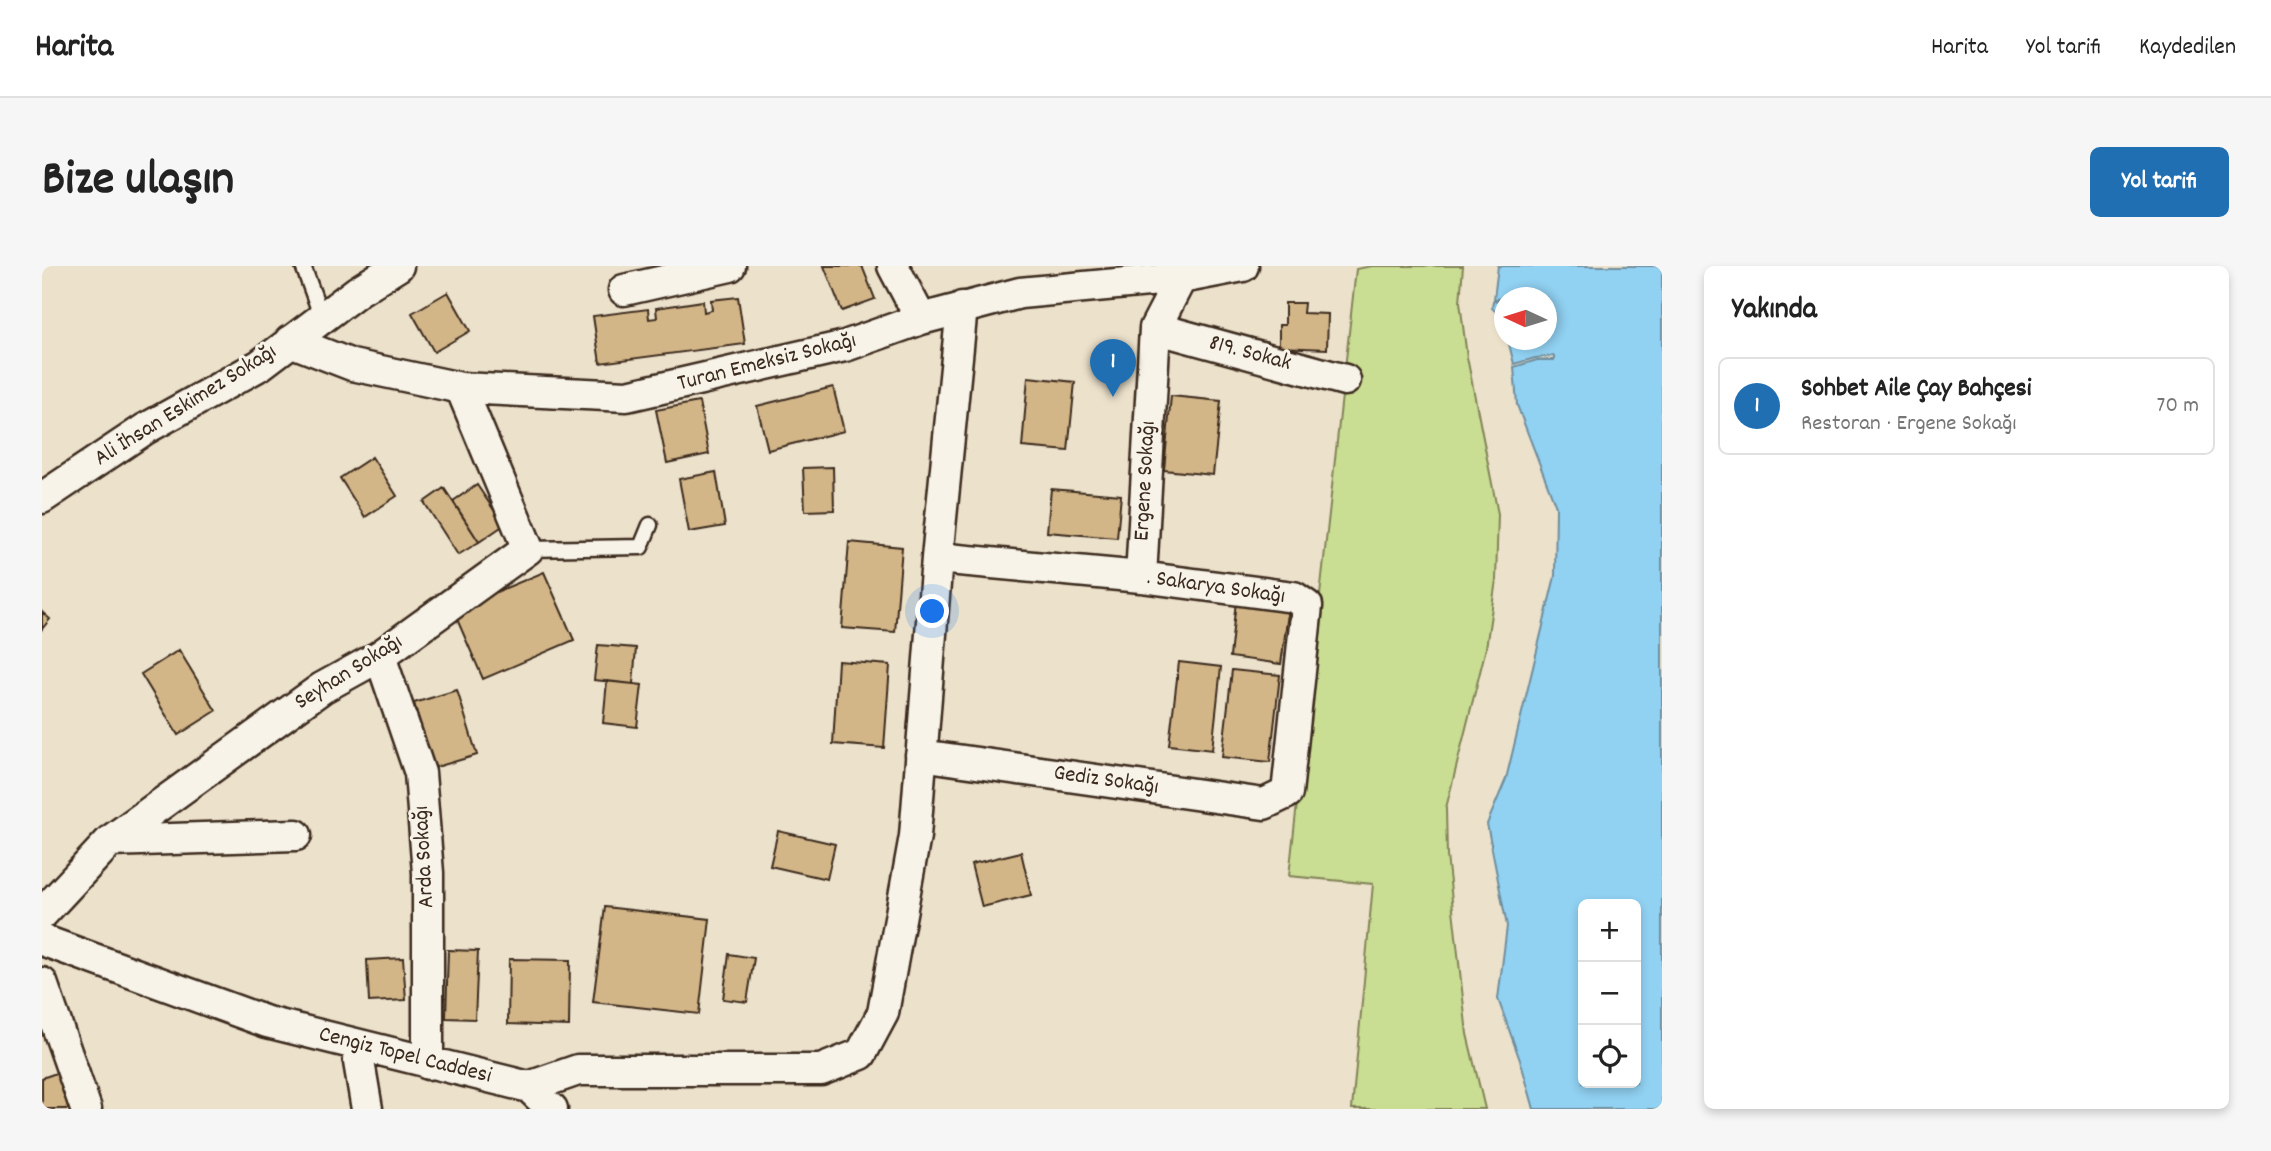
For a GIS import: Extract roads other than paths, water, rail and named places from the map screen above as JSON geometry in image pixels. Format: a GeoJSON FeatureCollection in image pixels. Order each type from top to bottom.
{"type":"FeatureCollection","features":[{"type":"Feature","properties":{"kind":"street","name":"Ali İhsan Eskimez Sokağı"},"geometry":{"type":"LineString","coordinates":[[42,498],[145,429],[260,365],[358,291],[398,266]]}},
{"type":"Feature","properties":{"kind":"street"},"geometry":{"type":"LineString","coordinates":[[624,290],[730,266]]}},
{"type":"Feature","properties":{"kind":"street"},"geometry":{"type":"LineString","coordinates":[[893,266],[921,319]]}},
{"type":"Feature","properties":{"kind":"street","name":"Turan Emeksiz Sokağı"},"geometry":{"type":"LineString","coordinates":[[290,341],[352,365],[461,388],[627,396],[845,346],[921,319],[1020,293],[1243,266]]}},
{"type":"Feature","properties":{"kind":"street","name":"Ergene Sokağı"},"geometry":{"type":"LineString","coordinates":[[1141,577],[1155,328],[1181,272]]}},
{"type":"Feature","properties":{"kind":"street"},"geometry":{"type":"LineString","coordinates":[[552,1109],[529,1087],[578,1070],[821,1070],[861,1054],[883,1013],[915,836],[937,558],[962,307]]}},
{"type":"Feature","properties":{"kind":"street","name":"819. Sokak"},"geometry":{"type":"LineString","coordinates":[[1155,328],[1345,380]]}},
{"type":"Feature","properties":{"kind":"street"},"geometry":{"type":"LineString","coordinates":[[461,388],[528,549]]}},
{"type":"Feature","properties":{"kind":"street","name":"Seyhan Sokağı"},"geometry":{"type":"LineString","coordinates":[[42,914],[110,841],[322,688],[380,656],[528,549]]}},
{"type":"Feature","properties":{"kind":"street","name":". Sakarya Sokağı"},"geometry":{"type":"LineString","coordinates":[[937,558],[1141,577],[1294,597],[1307,606],[1287,793]]}},
{"type":"Feature","properties":{"kind":"street","name":"Arda Sokağı"},"geometry":{"type":"LineString","coordinates":[[380,656],[420,772],[428,873],[428,1064]]}},
{"type":"Feature","properties":{"kind":"street","name":"Gediz Sokağı"},"geometry":{"type":"LineString","coordinates":[[921,755],[1264,804],[1287,793]]}},
{"type":"Feature","properties":{"kind":"street"},"geometry":{"type":"LineString","coordinates":[[110,841],[296,835]]}},
{"type":"Feature","properties":{"kind":"street","name":"Cengiz Topel Caddesi"},"geometry":{"type":"LineString","coordinates":[[42,940],[267,1022],[529,1087]]}},
{"type":"Feature","properties":{"kind":"street"},"geometry":{"type":"LineString","coordinates":[[42,983],[86,1109]]}},
{"type":"Feature","properties":{"kind":"street"},"geometry":{"type":"LineString","coordinates":[[356,1044],[367,1109]]}},
{"type":"Feature","properties":{"kind":"lane"},"geometry":{"type":"LineString","coordinates":[[303,266],[322,318]]}},
{"type":"Feature","properties":{"kind":"lane"},"geometry":{"type":"LineString","coordinates":[[528,549],[641,547],[650,525]]}},
{"type":"Feature","properties":{"kind":"water"},"geometry":{"type":"Polygon","coordinates":[[[1498,266],[1662,266],[1662,1109],[1534,1109],[1498,999],[1507,926],[1487,824],[1506,779],[1555,576],[1556,507],[1517,405],[1514,367],[1537,360],[1554,360],[1554,356],[1514,364],[1510,350],[1557,350],[1557,287],[1495,287],[1498,266]]]}},
{"type":"Feature","properties":{"kind":"place","name":"Sohbet Aile Çay Bahçesi"},"geometry":{"type":"Point","coordinates":[1113,397]}}]}
